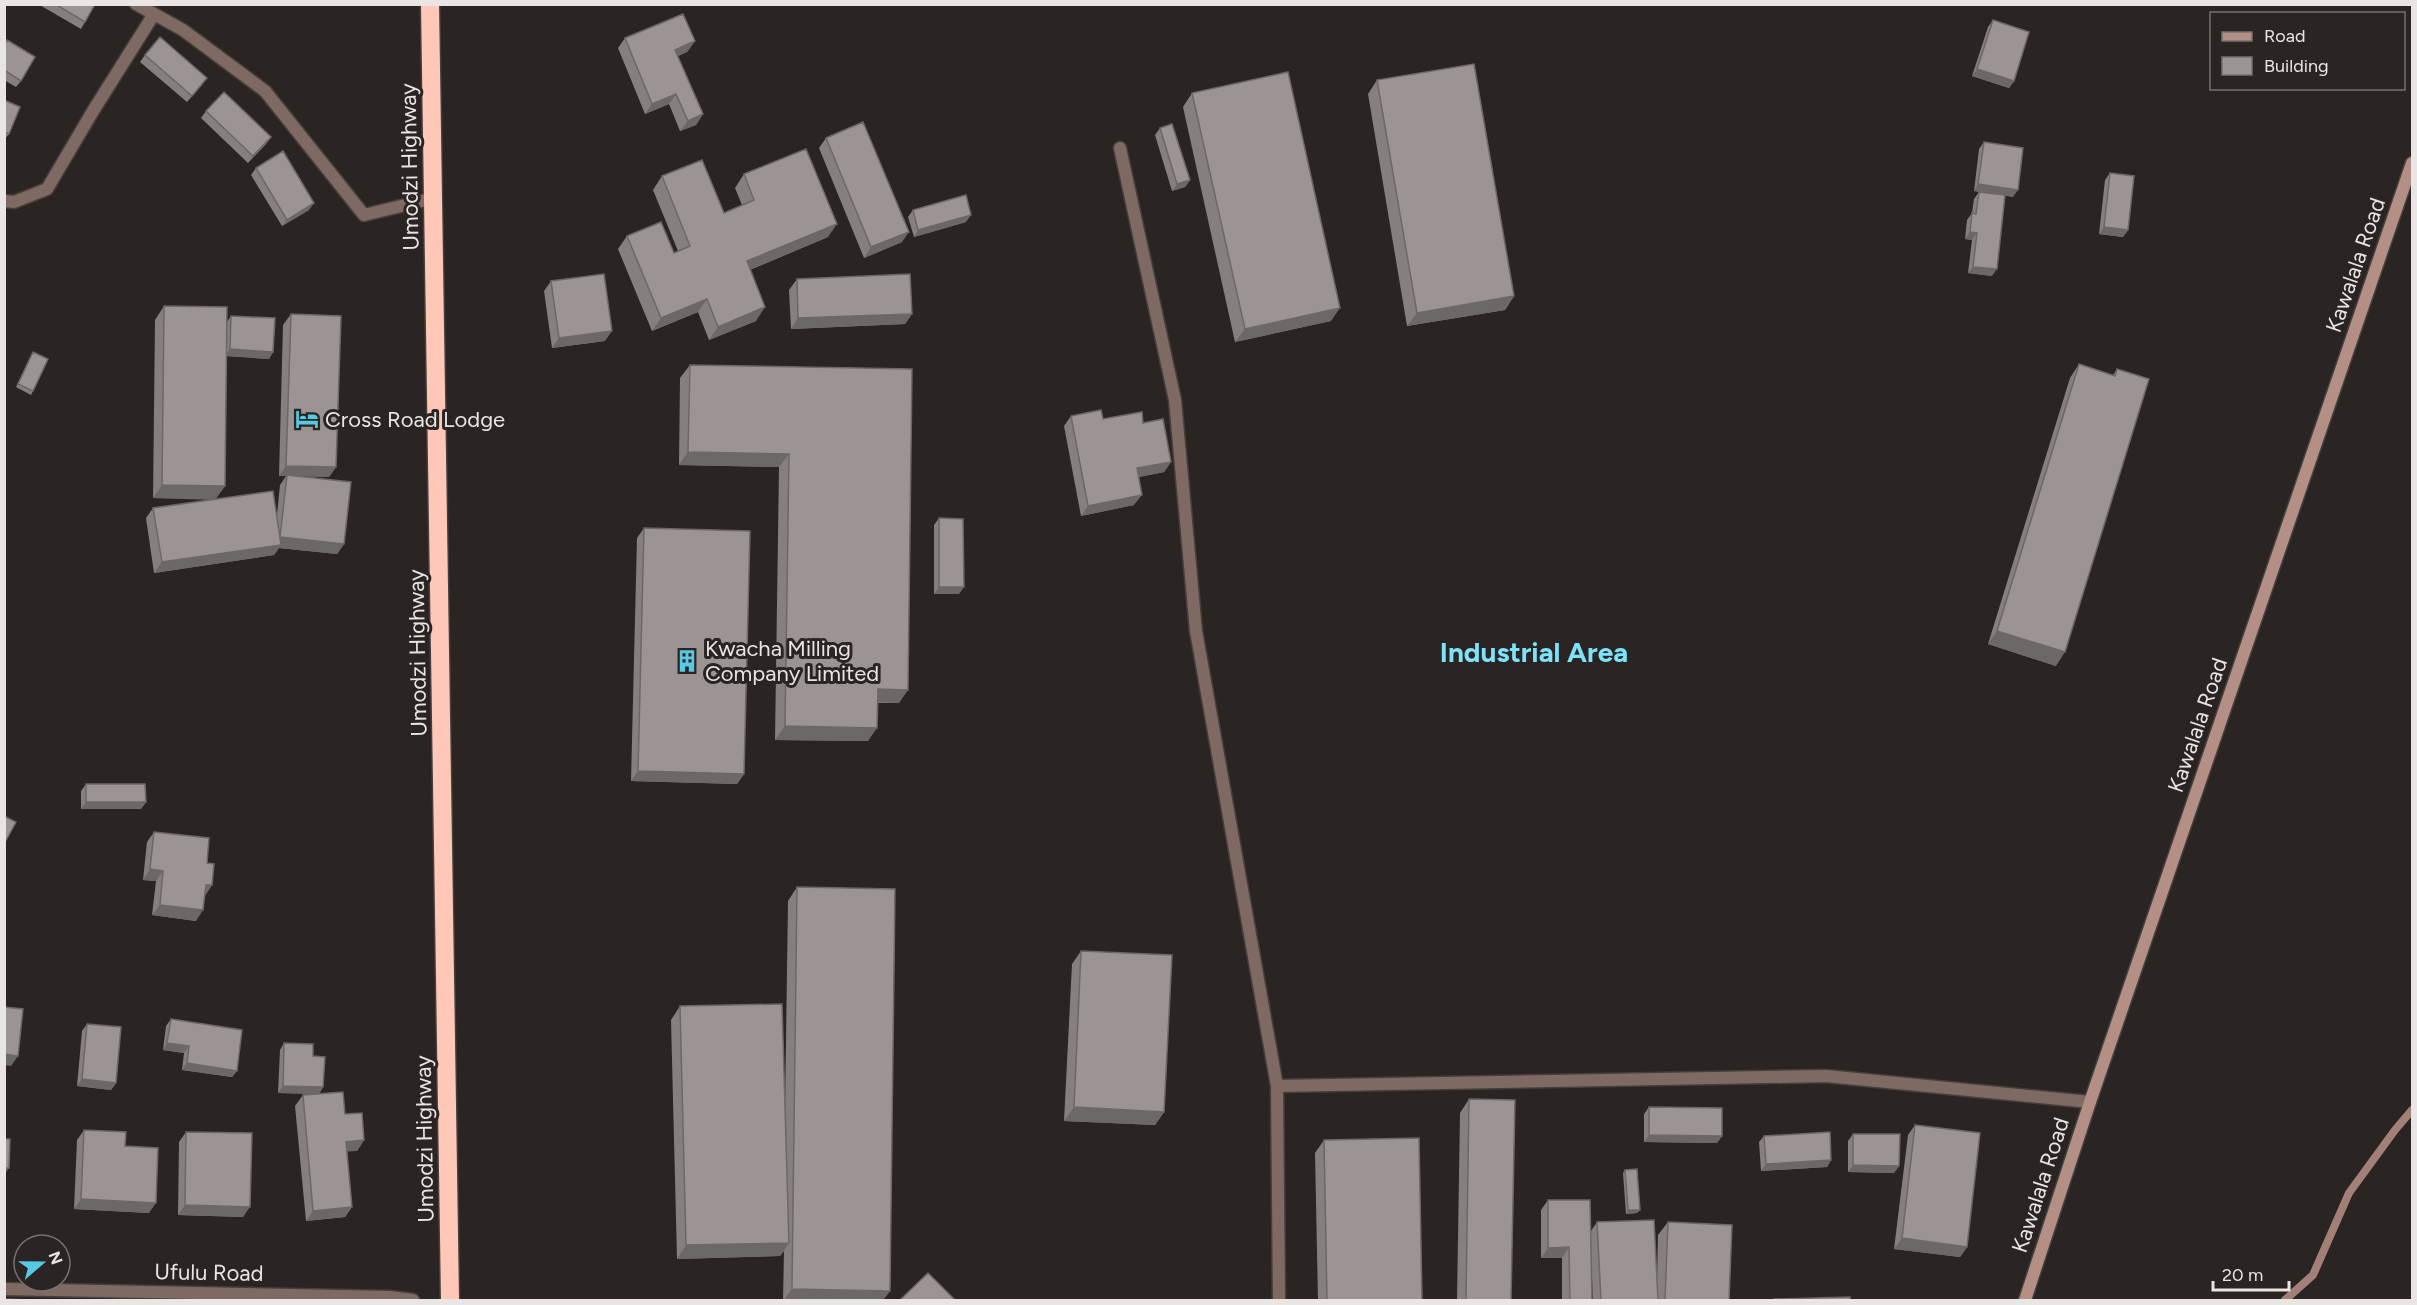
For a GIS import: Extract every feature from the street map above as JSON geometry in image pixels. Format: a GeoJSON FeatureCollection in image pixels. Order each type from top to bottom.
{"type":"FeatureCollection","features":[{"type":"Feature","properties":{"kind":"highway","name":"Umodzi Highway"},"geometry":{"type":"LineString","coordinates":[[430,4],[450,1300]]}},
{"type":"Feature","properties":{"kind":"street"},"geometry":{"type":"LineString","coordinates":[[136,4],[183,30],[265,91],[364,215],[434,198]]}},
{"type":"Feature","properties":{"kind":"street"},"geometry":{"type":"LineString","coordinates":[[4,201],[14,202],[47,189],[154,14]]}},
{"type":"Feature","properties":{"kind":"street"},"geometry":{"type":"LineString","coordinates":[[1120,148],[1175,400],[1196,631],[1277,1086],[1279,1300]]}},
{"type":"Feature","properties":{"kind":"street","name":"Kawalala Road"},"geometry":{"type":"LineString","coordinates":[[2025,1300],[2090,1102],[2412,163]]}},
{"type":"Feature","properties":{"kind":"street"},"geometry":{"type":"LineString","coordinates":[[1277,1086],[1826,1076],[2090,1102]]}},
{"type":"Feature","properties":{"kind":"street","name":"Ufulu Road"},"geometry":{"type":"LineString","coordinates":[[4,1289],[297,1298],[390,1297],[412,1300]]}},
{"type":"Feature","properties":{"kind":"building"},"geometry":{"type":"Polygon","coordinates":[[[55,4],[95,4],[85,22],[55,4]]]}},
{"type":"Feature","properties":{"kind":"building"},"geometry":{"type":"Polygon","coordinates":[[[683,14],[695,41],[675,50],[703,114],[688,121],[676,94],[652,104],[625,38],[683,14]]]}},
{"type":"Feature","properties":{"kind":"building"},"geometry":{"type":"Polygon","coordinates":[[[1993,20],[2029,32],[2014,81],[1977,69],[1993,20]]]}},
{"type":"Feature","properties":{"kind":"building"},"geometry":{"type":"Polygon","coordinates":[[[160,37],[207,78],[192,96],[145,55],[160,37]]]}},
{"type":"Feature","properties":{"kind":"building"},"geometry":{"type":"Polygon","coordinates":[[[7,40],[35,57],[21,81],[4,70],[4,44],[7,40]]]}},
{"type":"Feature","properties":{"kind":"building"},"geometry":{"type":"Polygon","coordinates":[[[1474,64],[1514,296],[1417,313],[1377,80],[1474,64]]]}},
{"type":"Feature","properties":{"kind":"building"},"geometry":{"type":"Polygon","coordinates":[[[1288,72],[1340,308],[1245,329],[1192,93],[1288,72]]]}},
{"type":"Feature","properties":{"kind":"building"},"geometry":{"type":"Polygon","coordinates":[[[224,92],[271,137],[253,156],[206,111],[224,92]]]}},
{"type":"Feature","properties":{"kind":"building"},"geometry":{"type":"Polygon","coordinates":[[[4,100],[20,107],[9,134],[4,132],[4,100]]]}},
{"type":"Feature","properties":{"kind":"building"},"geometry":{"type":"Polygon","coordinates":[[[863,122],[909,232],[871,247],[826,138],[863,122]]]}},
{"type":"Feature","properties":{"kind":"building"},"geometry":{"type":"Polygon","coordinates":[[[1172,124],[1190,180],[1177,184],[1160,128],[1172,124]]]}},
{"type":"Feature","properties":{"kind":"building"},"geometry":{"type":"Polygon","coordinates":[[[1984,142],[2023,148],[2018,190],[1978,184],[1984,142]]]}},
{"type":"Feature","properties":{"kind":"building"},"geometry":{"type":"Polygon","coordinates":[[[806,149],[837,224],[747,261],[765,307],[718,327],[707,299],[661,318],[627,236],[661,222],[674,253],[690,246],[662,176],[702,160],[724,213],[754,200],[744,174],[806,149]]]}},
{"type":"Feature","properties":{"kind":"building"},"geometry":{"type":"Polygon","coordinates":[[[283,151],[314,203],[287,220],[256,168],[283,151]]]}},
{"type":"Feature","properties":{"kind":"building"},"geometry":{"type":"Polygon","coordinates":[[[2110,173],[2134,176],[2128,230],[2104,227],[2110,173]]]}},
{"type":"Feature","properties":{"kind":"building"},"geometry":{"type":"Polygon","coordinates":[[[1979,192],[2005,195],[1997,269],[1973,267],[1977,233],[1970,232],[1972,213],[1976,214],[1979,192]]]}},
{"type":"Feature","properties":{"kind":"building"},"geometry":{"type":"Polygon","coordinates":[[[966,195],[971,215],[918,230],[913,210],[966,195]]]}},
{"type":"Feature","properties":{"kind":"building"},"geometry":{"type":"Polygon","coordinates":[[[604,274],[612,331],[559,338],[551,281],[604,274]]]}},
{"type":"Feature","properties":{"kind":"building"},"geometry":{"type":"Polygon","coordinates":[[[910,274],[912,314],[798,318],[797,279],[910,274]]]}},
{"type":"Feature","properties":{"kind":"building"},"geometry":{"type":"Polygon","coordinates":[[[164,306],[227,307],[225,486],[162,485],[164,306]]]}},
{"type":"Feature","properties":{"kind":"building"},"geometry":{"type":"Polygon","coordinates":[[[291,314],[341,316],[336,467],[286,466],[291,314]]]}},
{"type":"Feature","properties":{"kind":"building"},"geometry":{"type":"Polygon","coordinates":[[[231,316],[275,318],[273,352],[230,349],[231,316]]]}},
{"type":"Feature","properties":{"kind":"building"},"geometry":{"type":"Polygon","coordinates":[[[33,352],[48,359],[33,391],[18,384],[33,352]]]}},
{"type":"Feature","properties":{"kind":"building"},"geometry":{"type":"Polygon","coordinates":[[[2079,364],[2115,376],[2117,369],[2149,379],[2065,652],[1997,631],[2079,364]]]}},
{"type":"Feature","properties":{"kind":"building"},"geometry":{"type":"Polygon","coordinates":[[[690,365],[912,369],[908,690],[878,689],[877,728],[785,726],[789,454],[688,452],[690,365]]]}},
{"type":"Feature","properties":{"kind":"building"},"geometry":{"type":"Polygon","coordinates":[[[1101,410],[1103,419],[1142,412],[1143,423],[1163,419],[1171,462],[1137,468],[1142,495],[1088,506],[1071,416],[1101,410]]]}},
{"type":"Feature","properties":{"kind":"building"},"geometry":{"type":"Polygon","coordinates":[[[287,475],[351,482],[344,544],[280,537],[287,475]]]}},
{"type":"Feature","properties":{"kind":"building"},"geometry":{"type":"Polygon","coordinates":[[[273,491],[281,545],[162,562],[153,508],[273,491]]]}},
{"type":"Feature","properties":{"kind":"building"},"geometry":{"type":"Polygon","coordinates":[[[939,518],[963,519],[964,587],[939,587],[939,518]]]}},
{"type":"Feature","properties":{"kind":"building","name":"Kwacha Milling Company Limited"},"geometry":{"type":"Polygon","coordinates":[[[644,528],[750,531],[744,774],[638,771],[644,528]]]}},
{"type":"Feature","properties":{"kind":"building"},"geometry":{"type":"Polygon","coordinates":[[[86,784],[145,784],[146,802],[86,802],[86,784]]]}},
{"type":"Feature","properties":{"kind":"building"},"geometry":{"type":"Polygon","coordinates":[[[4,816],[16,822],[4,844],[4,816]]]}},
{"type":"Feature","properties":{"kind":"building"},"geometry":{"type":"Polygon","coordinates":[[[154,832],[209,838],[207,863],[214,864],[212,885],[206,885],[203,910],[160,905],[163,871],[150,869],[154,832]]]}},
{"type":"Feature","properties":{"kind":"building"},"geometry":{"type":"Polygon","coordinates":[[[797,887],[895,889],[890,1291],[792,1289],[797,887]]]}},
{"type":"Feature","properties":{"kind":"building"},"geometry":{"type":"Polygon","coordinates":[[[1081,951],[1172,955],[1164,1112],[1074,1107],[1081,951]]]}},
{"type":"Feature","properties":{"kind":"building"},"geometry":{"type":"Polygon","coordinates":[[[782,1004],[789,1243],[686,1245],[680,1006],[782,1004]]]}},
{"type":"Feature","properties":{"kind":"building"},"geometry":{"type":"Polygon","coordinates":[[[4,1007],[23,1009],[18,1056],[4,1054],[4,1007]]]}},
{"type":"Feature","properties":{"kind":"building"},"geometry":{"type":"Polygon","coordinates":[[[171,1019],[242,1030],[237,1071],[187,1063],[189,1046],[167,1043],[171,1019]]]}},
{"type":"Feature","properties":{"kind":"building"},"geometry":{"type":"Polygon","coordinates":[[[87,1024],[121,1027],[116,1083],[82,1079],[87,1024]]]}},
{"type":"Feature","properties":{"kind":"building"},"geometry":{"type":"Polygon","coordinates":[[[284,1043],[313,1044],[313,1056],[325,1057],[323,1087],[283,1086],[284,1043]]]}},
{"type":"Feature","properties":{"kind":"building"},"geometry":{"type":"Polygon","coordinates":[[[343,1092],[345,1114],[362,1113],[364,1140],[346,1142],[352,1207],[313,1211],[303,1095],[343,1092]]]}},
{"type":"Feature","properties":{"kind":"building"},"geometry":{"type":"Polygon","coordinates":[[[1469,1099],[1515,1100],[1511,1300],[1466,1300],[1469,1099]]]}},
{"type":"Feature","properties":{"kind":"building"},"geometry":{"type":"Polygon","coordinates":[[[1649,1107],[1722,1108],[1722,1136],[1649,1135],[1649,1107]]]}},
{"type":"Feature","properties":{"kind":"building"},"geometry":{"type":"Polygon","coordinates":[[[1915,1125],[1980,1133],[1967,1247],[1902,1238],[1915,1125]]]}},
{"type":"Feature","properties":{"kind":"building"},"geometry":{"type":"Polygon","coordinates":[[[84,1130],[126,1132],[125,1146],[158,1148],[156,1203],[81,1199],[84,1130]]]}},
{"type":"Feature","properties":{"kind":"building"},"geometry":{"type":"Polygon","coordinates":[[[186,1132],[252,1133],[250,1207],[185,1205],[186,1132]]]}},
{"type":"Feature","properties":{"kind":"building"},"geometry":{"type":"Polygon","coordinates":[[[1830,1132],[1831,1160],[1766,1164],[1764,1136],[1830,1132]]]}},
{"type":"Feature","properties":{"kind":"building"},"geometry":{"type":"Polygon","coordinates":[[[1853,1134],[1900,1134],[1899,1166],[1853,1165],[1853,1134]]]}},
{"type":"Feature","properties":{"kind":"building"},"geometry":{"type":"Polygon","coordinates":[[[1419,1138],[1422,1300],[1327,1300],[1324,1140],[1419,1138]]]}},
{"type":"Feature","properties":{"kind":"building"},"geometry":{"type":"Polygon","coordinates":[[[4,1139],[10,1139],[9,1168],[4,1168],[4,1139]]]}},
{"type":"Feature","properties":{"kind":"building"},"geometry":{"type":"Polygon","coordinates":[[[1637,1169],[1640,1210],[1628,1210],[1625,1170],[1637,1169]]]}},
{"type":"Feature","properties":{"kind":"building"},"geometry":{"type":"Polygon","coordinates":[[[1548,1200],[1590,1200],[1592,1300],[1570,1300],[1569,1247],[1548,1248],[1548,1200]]]}},
{"type":"Feature","properties":{"kind":"building"},"geometry":{"type":"Polygon","coordinates":[[[1654,1220],[1658,1300],[1601,1300],[1597,1222],[1654,1220]]]}},
{"type":"Feature","properties":{"kind":"building"},"geometry":{"type":"Polygon","coordinates":[[[1668,1222],[1732,1225],[1729,1300],[1665,1300],[1668,1222]]]}},
{"type":"Feature","properties":{"kind":"building"},"geometry":{"type":"Polygon","coordinates":[[[928,1273],[955,1300],[900,1300],[928,1273]]]}},
{"type":"Feature","properties":{"kind":"building"},"geometry":{"type":"Polygon","coordinates":[[[1850,1297],[1850,1300],[1774,1300],[1774,1299],[1850,1297]]]}},
{"type":"Feature","properties":{"kind":"waterway"},"geometry":{"type":"LineString","coordinates":[[2285,1300],[2313,1275],[2349,1193],[2412,1110]]}},
{"type":"Feature","properties":{"kind":"place","name":"Cross Road Lodge"},"geometry":{"type":"Point","coordinates":[307,419]}},
{"type":"Feature","properties":{"kind":"place","name":"Kwacha Milling Company Limited"},"geometry":{"type":"Point","coordinates":[687,661]}},
{"type":"Feature","properties":{"kind":"district","name":"Industrial Area"},"geometry":{"type":"Point","coordinates":[1534,652]}}]}
